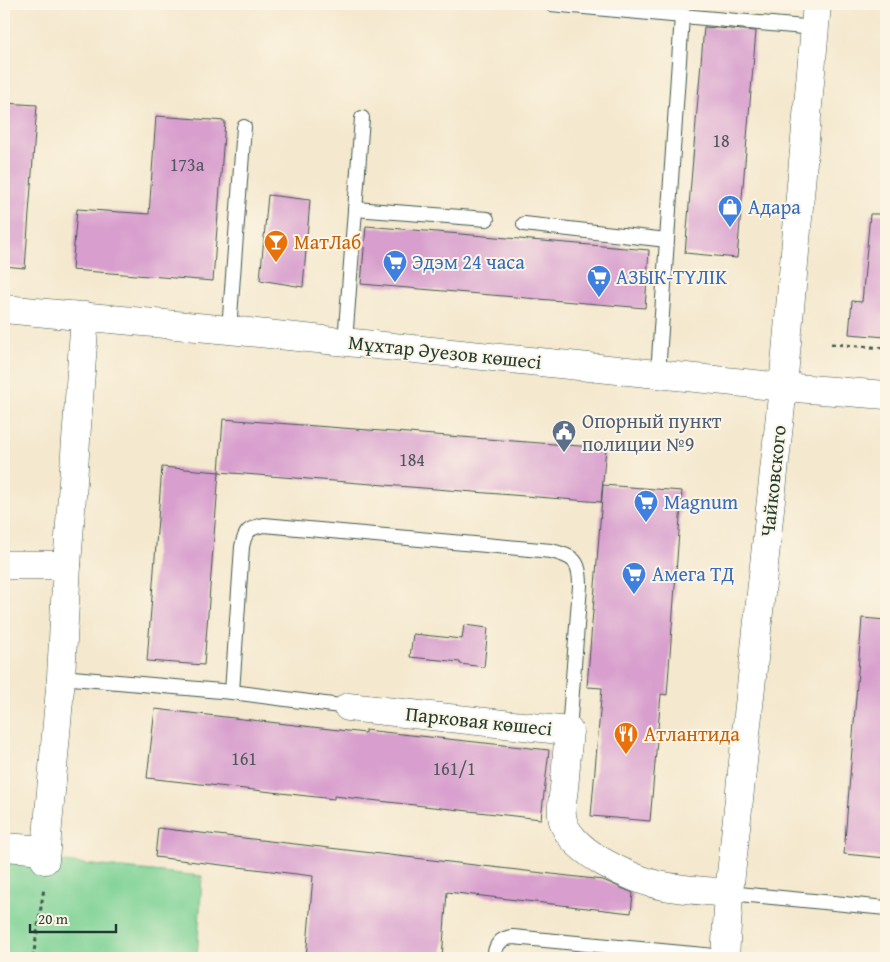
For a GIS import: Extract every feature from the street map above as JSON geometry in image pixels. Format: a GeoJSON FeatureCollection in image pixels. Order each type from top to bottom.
{"type":"FeatureCollection","features":[{"type":"Feature","properties":{"kind":"street","name":"Чайковского"},"geometry":{"type":"LineString","coordinates":[[725,957],[729,893],[783,387],[816,16]]}},
{"type":"Feature","properties":{"kind":"street","name":"Мұхтар Әуезов көшесі"},"geometry":{"type":"LineString","coordinates":[[4,308],[783,387],[886,395]]}},
{"type":"Feature","properties":{"kind":"street"},"geometry":{"type":"LineString","coordinates":[[4,846],[45,855],[60,677],[66,565],[85,316]]}},
{"type":"Feature","properties":{"kind":"street"},"geometry":{"type":"LineString","coordinates":[[4,565],[66,565]]}},
{"type":"Feature","properties":{"kind":"street","name":"Парковая көшесі"},"geometry":{"type":"LineString","coordinates":[[348,707],[569,731],[562,816],[567,831],[578,845],[617,870],[640,880],[663,886],[729,893]]}},
{"type":"Feature","properties":{"kind":"lane"},"geometry":{"type":"LineString","coordinates":[[551,4],[682,16],[816,16]]}},
{"type":"Feature","properties":{"kind":"lane"},"geometry":{"type":"LineString","coordinates":[[658,374],[682,16]]}},
{"type":"Feature","properties":{"kind":"lane"},"geometry":{"type":"LineString","coordinates":[[344,342],[362,118]]}},
{"type":"Feature","properties":{"kind":"lane"},"geometry":{"type":"LineString","coordinates":[[229,330],[244,127]]}},
{"type":"Feature","properties":{"kind":"lane"},"geometry":{"type":"LineString","coordinates":[[355,209],[487,219]]}},
{"type":"Feature","properties":{"kind":"lane"},"geometry":{"type":"LineString","coordinates":[[524,224],[667,240]]}},
{"type":"Feature","properties":{"kind":"lane"},"geometry":{"type":"LineString","coordinates":[[232,692],[242,547],[247,532],[254,527],[264,525],[551,551],[564,554],[575,560],[580,572],[569,731]]}},
{"type":"Feature","properties":{"kind":"lane"},"geometry":{"type":"LineString","coordinates":[[60,677],[232,692],[348,707]]}},
{"type":"Feature","properties":{"kind":"lane"},"geometry":{"type":"LineString","coordinates":[[729,893],[886,908]]}},
{"type":"Feature","properties":{"kind":"lane"},"geometry":{"type":"LineString","coordinates":[[494,958],[497,946],[501,941],[513,937],[725,957]]}},
{"type":"Feature","properties":{"kind":"path"},"geometry":{"type":"LineString","coordinates":[[831,344],[886,348]]}},
{"type":"Feature","properties":{"kind":"path"},"geometry":{"type":"LineString","coordinates":[[33,958],[44,890],[45,855]]}},
{"type":"Feature","properties":{"kind":"green space"},"geometry":{"type":"Polygon","coordinates":[[[4,856],[202,876],[197,958],[4,958],[4,856]]]}},
{"type":"Feature","properties":{"kind":"building"},"geometry":{"type":"Polygon","coordinates":[[[704,27],[756,31],[737,258],[685,253],[704,27]]]}},
{"type":"Feature","properties":{"kind":"building"},"geometry":{"type":"Polygon","coordinates":[[[4,103],[37,105],[25,268],[4,266],[4,103]]]}},
{"type":"Feature","properties":{"kind":"building"},"geometry":{"type":"Polygon","coordinates":[[[156,116],[225,121],[213,281],[72,270],[77,209],[149,214],[156,116]]]}},
{"type":"Feature","properties":{"kind":"building"},"geometry":{"type":"Polygon","coordinates":[[[268,195],[310,200],[303,287],[260,280],[268,195]]]}},
{"type":"Feature","properties":{"kind":"building"},"geometry":{"type":"Polygon","coordinates":[[[870,214],[886,214],[886,337],[849,334],[852,301],[862,302],[870,214]]]}},
{"type":"Feature","properties":{"kind":"building"},"geometry":{"type":"Polygon","coordinates":[[[366,226],[649,250],[645,308],[361,284],[366,226]]]}},
{"type":"Feature","properties":{"kind":"building"},"geometry":{"type":"Polygon","coordinates":[[[223,419],[606,448],[601,502],[219,472],[223,419]]]}},
{"type":"Feature","properties":{"kind":"building"},"geometry":{"type":"Polygon","coordinates":[[[162,467],[219,472],[204,665],[147,661],[162,467]]]}},
{"type":"Feature","properties":{"kind":"building","name":"Амега ТД"},"geometry":{"type":"Polygon","coordinates":[[[603,485],[682,491],[667,695],[661,694],[650,821],[591,816],[602,688],[587,687],[603,485]]]}},
{"type":"Feature","properties":{"kind":"building"},"geometry":{"type":"Polygon","coordinates":[[[862,618],[886,620],[886,858],[844,854],[862,618]]]}},
{"type":"Feature","properties":{"kind":"building"},"geometry":{"type":"Polygon","coordinates":[[[464,625],[488,628],[484,667],[460,664],[460,662],[410,657],[413,634],[462,639],[464,625]]]}},
{"type":"Feature","properties":{"kind":"building"},"geometry":{"type":"Polygon","coordinates":[[[155,709],[365,733],[365,730],[549,750],[541,819],[334,796],[334,799],[147,778],[155,709]]]}},
{"type":"Feature","properties":{"kind":"building"},"geometry":{"type":"Polygon","coordinates":[[[158,828],[603,880],[633,893],[631,913],[447,892],[442,958],[306,958],[313,876],[155,857],[158,828]]]}},
{"type":"Feature","properties":{"kind":"place","name":"Адара"},"geometry":{"type":"Point","coordinates":[730,228]}},
{"type":"Feature","properties":{"kind":"place","name":"МатЛаб"},"geometry":{"type":"Point","coordinates":[276,263]}},
{"type":"Feature","properties":{"kind":"place","name":"Эдэм 24 часа"},"geometry":{"type":"Point","coordinates":[395,283]}},
{"type":"Feature","properties":{"kind":"place","name":"АЗЫК-TYЛIK"},"geometry":{"type":"Point","coordinates":[599,298]}},
{"type":"Feature","properties":{"kind":"place","name":"Опорный пункт полиции №9"},"geometry":{"type":"Point","coordinates":[564,453]}},
{"type":"Feature","properties":{"kind":"place","name":"Magnum"},"geometry":{"type":"Point","coordinates":[646,523]}},
{"type":"Feature","properties":{"kind":"place","name":"Амега ТД"},"geometry":{"type":"Point","coordinates":[634,595]}},
{"type":"Feature","properties":{"kind":"place","name":"Атлантида"},"geometry":{"type":"Point","coordinates":[626,755]}}]}
